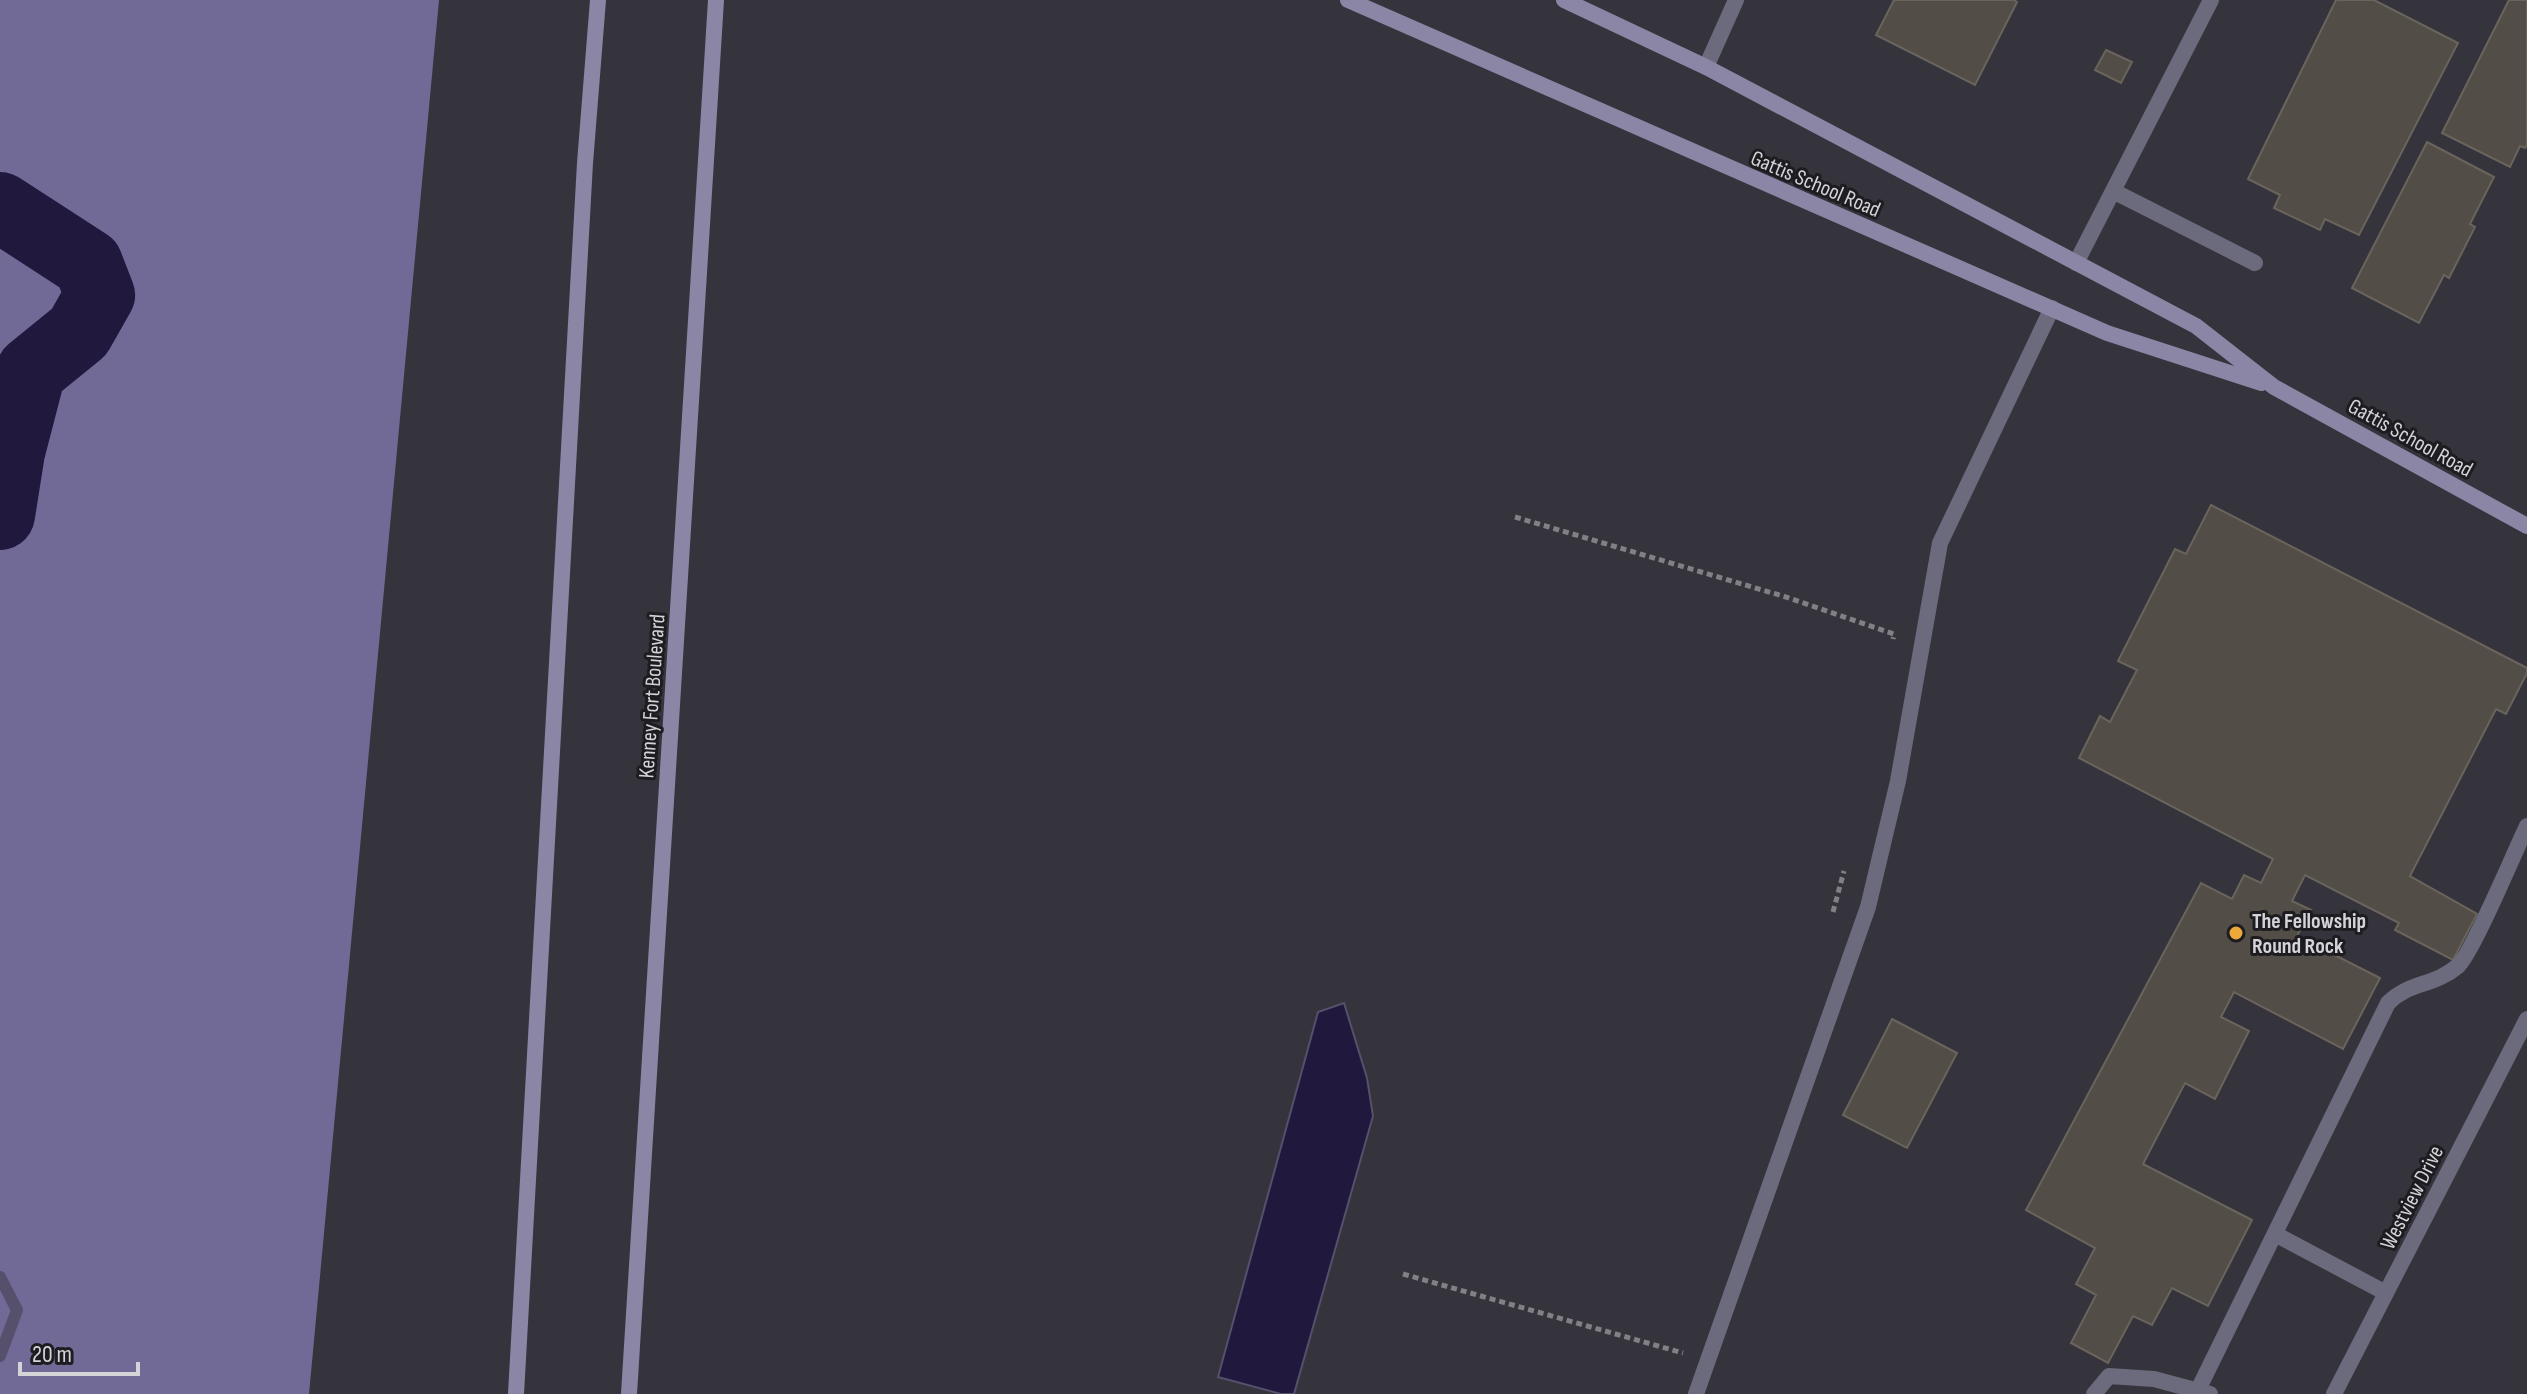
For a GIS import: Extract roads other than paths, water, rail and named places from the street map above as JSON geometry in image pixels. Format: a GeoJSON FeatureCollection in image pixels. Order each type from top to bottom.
{"type":"FeatureCollection","features":[{"type":"Feature","properties":{"kind":"main road"},"geometry":{"type":"LineString","coordinates":[[516,1394],[584,179],[598,0]]}},
{"type":"Feature","properties":{"kind":"main road","name":"Kenney Fort Boulevard"},"geometry":{"type":"LineString","coordinates":[[629,1394],[716,0]]}},
{"type":"Feature","properties":{"kind":"main road","name":"Gattis School Road"},"geometry":{"type":"LineString","coordinates":[[1348,0],[2107,333],[2274,387]]}},
{"type":"Feature","properties":{"kind":"main road","name":"Gattis School Road"},"geometry":{"type":"LineString","coordinates":[[1564,0],[1706,67],[2196,326],[2274,387],[2527,526]]}},
{"type":"Feature","properties":{"kind":"street"},"geometry":{"type":"LineString","coordinates":[[1706,67],[1736,0]]}},
{"type":"Feature","properties":{"kind":"street"},"geometry":{"type":"LineString","coordinates":[[2076,263],[2211,0]]}},
{"type":"Feature","properties":{"kind":"street"},"geometry":{"type":"LineString","coordinates":[[2113,191],[2255,263]]}},
{"type":"Feature","properties":{"kind":"street"},"geometry":{"type":"LineString","coordinates":[[1696,1394],[1868,907],[1898,781],[1940,543],[2052,308]]}},
{"type":"Feature","properties":{"kind":"street"},"geometry":{"type":"LineString","coordinates":[[2094,1394],[2109,1376],[2154,1379],[2202,1392],[2388,1003],[2404,987],[2435,983],[2461,964],[2527,826]]}},
{"type":"Feature","properties":{"kind":"street","name":"Westview Drive"},"geometry":{"type":"LineString","coordinates":[[2334,1394],[2527,1019]]}},
{"type":"Feature","properties":{"kind":"street"},"geometry":{"type":"LineString","coordinates":[[2275,1234],[2386,1293]]}},
{"type":"Feature","properties":{"kind":"waterway"},"geometry":{"type":"LineString","coordinates":[[0,207],[88,264],[100,295],[79,332],[31,371],[10,452],[0,515]]}},
{"type":"Feature","properties":{"kind":"waterway"},"geometry":{"type":"LineString","coordinates":[[0,1277],[17,1310],[0,1356]]}},
{"type":"Feature","properties":{"kind":"place","name":"The Fellowship Round Rock"},"geometry":{"type":"Point","coordinates":[2236,933]}}]}
